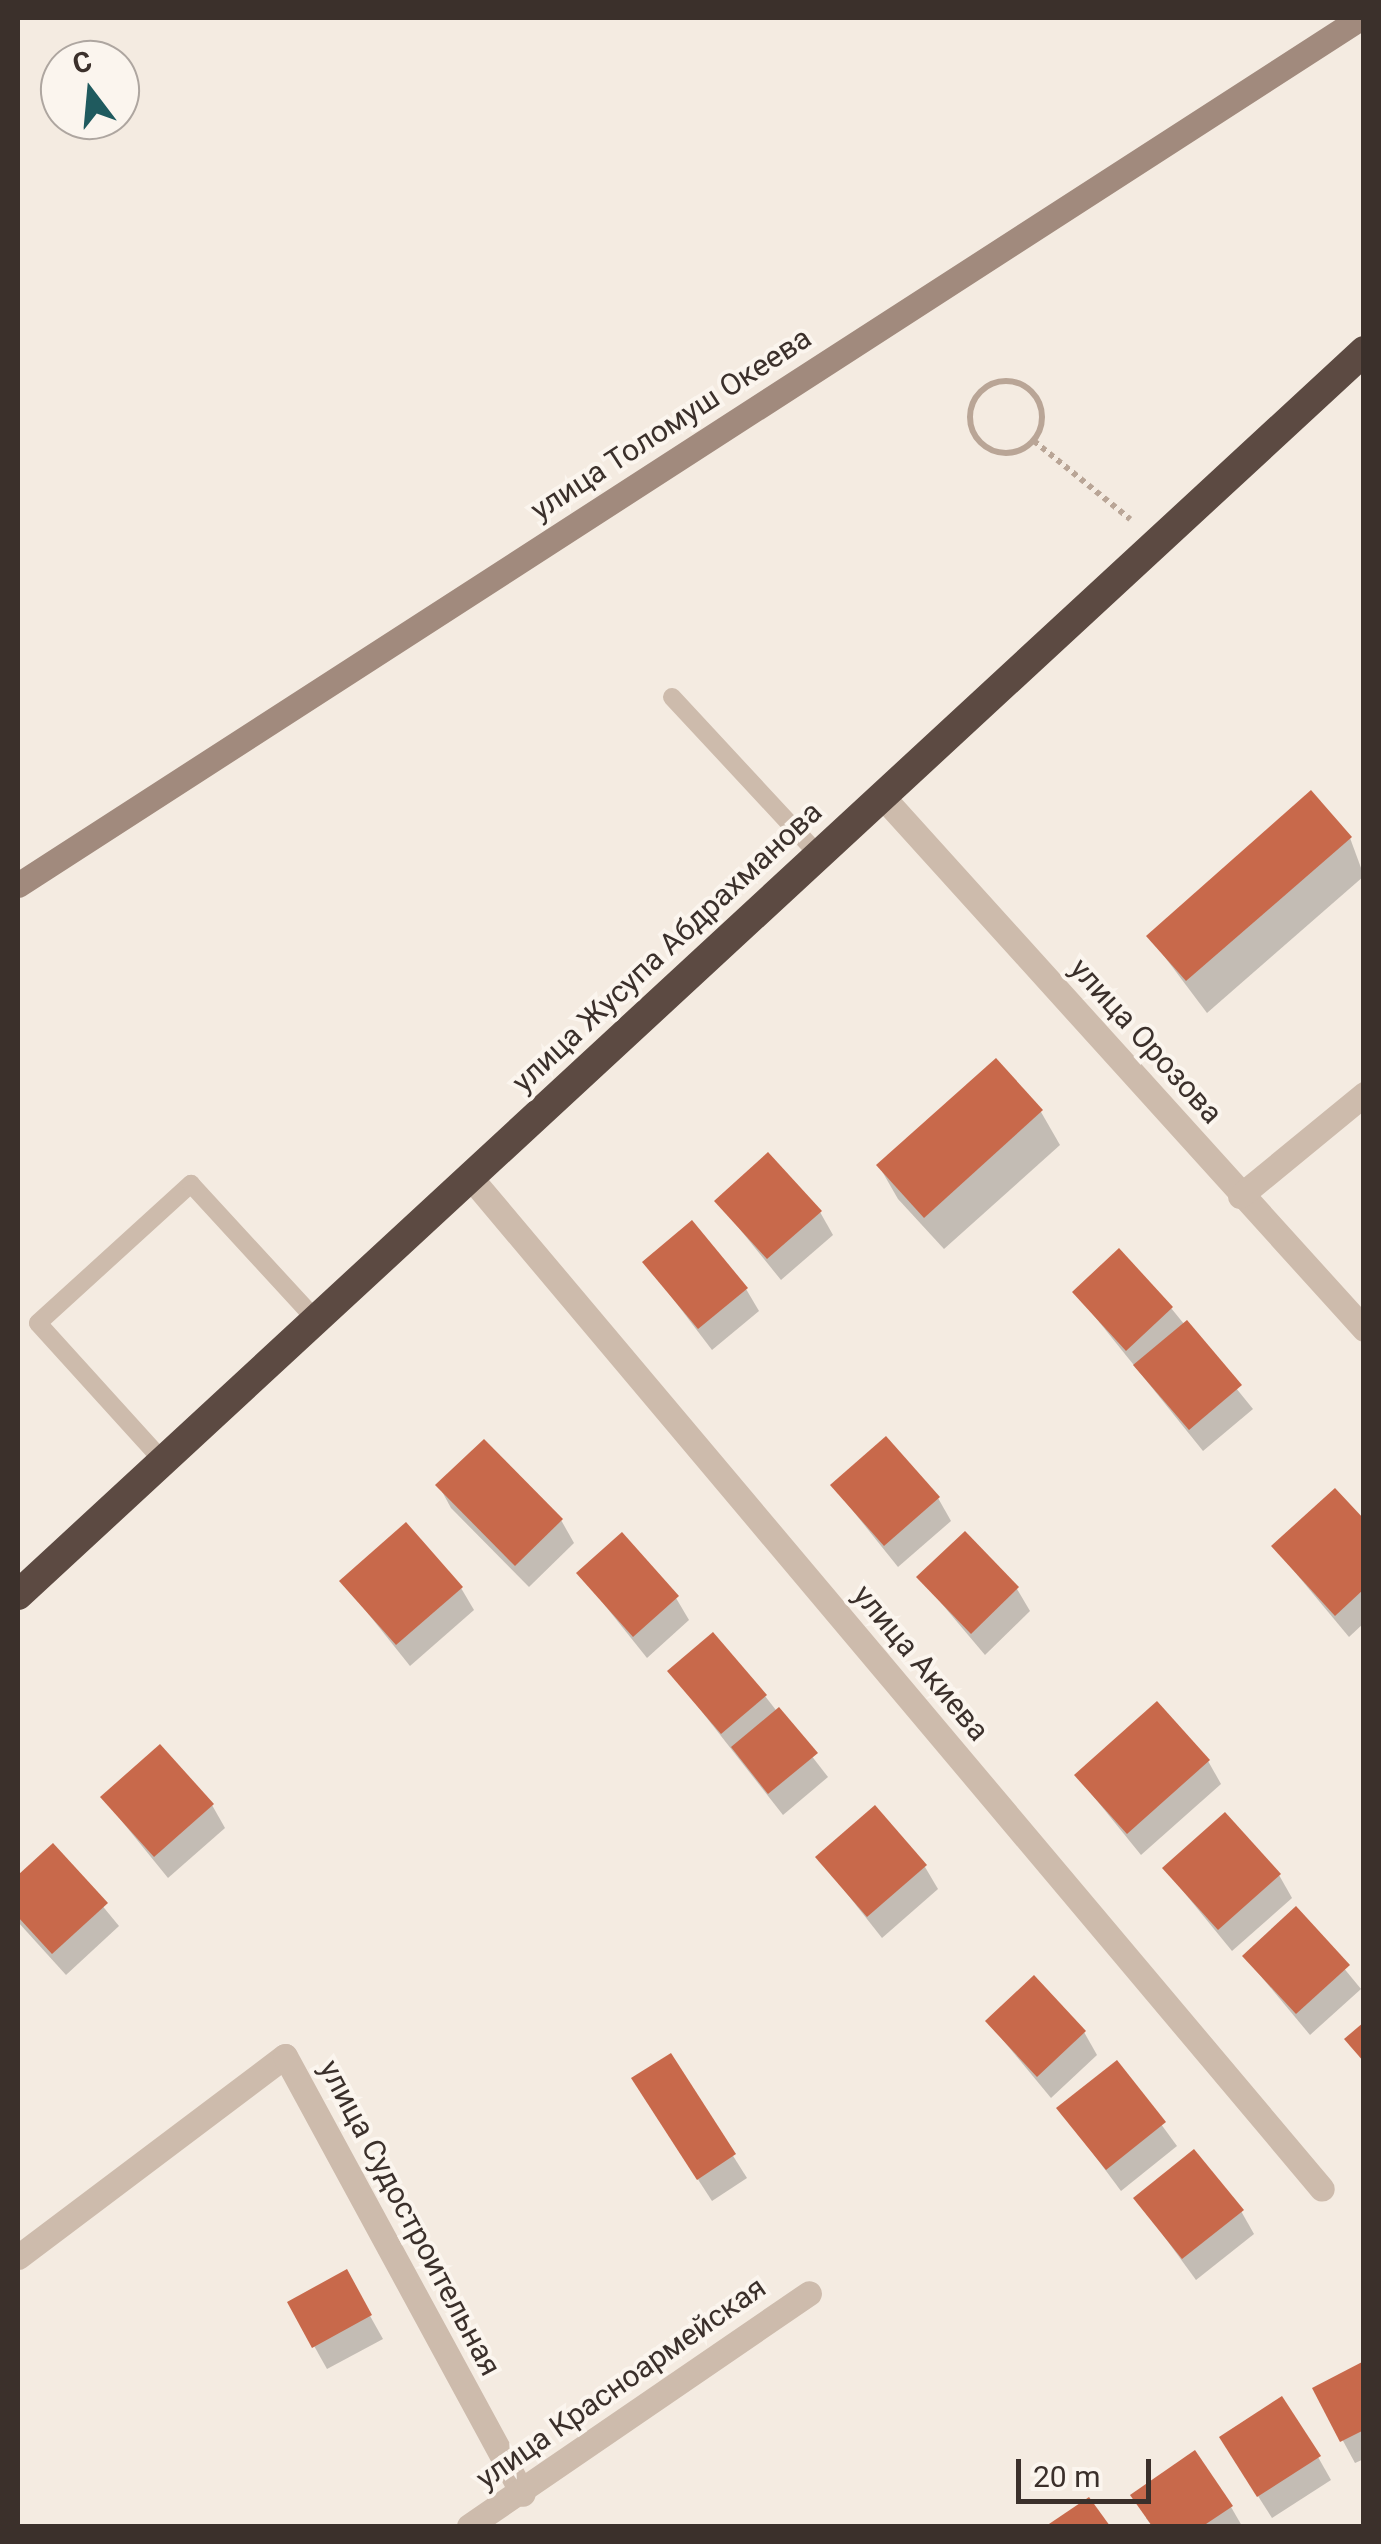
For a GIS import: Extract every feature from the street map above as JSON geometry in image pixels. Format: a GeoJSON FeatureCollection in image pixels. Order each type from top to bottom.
{"type":"FeatureCollection","features":[{"type":"Feature","properties":{"kind":"highway","name":"улица Жусупа Абдрахманова"},"geometry":{"type":"LineString","coordinates":[[18,1595],[1364,351]]}},
{"type":"Feature","properties":{"kind":"street","name":"улица Толомуш Океева"},"geometry":{"type":"LineString","coordinates":[[18,885],[1360,18]]}},
{"type":"Feature","properties":{"kind":"street","name":"улица Орозова"},"geometry":{"type":"LineString","coordinates":[[882,795],[1364,1329]]}},
{"type":"Feature","properties":{"kind":"street"},"geometry":{"type":"LineString","coordinates":[[1240,1196],[1364,1094]]}},
{"type":"Feature","properties":{"kind":"street","name":"улица Акиева"},"geometry":{"type":"LineString","coordinates":[[471,1178],[1322,2189]]}},
{"type":"Feature","properties":{"kind":"street","name":"улица Судостроительная"},"geometry":{"type":"LineString","coordinates":[[18,2256],[285,2056],[522,2494]]}},
{"type":"Feature","properties":{"kind":"street","name":"улица Красноармейская"},"geometry":{"type":"LineString","coordinates":[[469,2526],[522,2494],[809,2293]]}},
{"type":"Feature","properties":{"kind":"lane"},"geometry":{"type":"LineString","coordinates":[[672,697],[818,854]]}},
{"type":"Feature","properties":{"kind":"lane"},"geometry":{"type":"LineString","coordinates":[[164,1461],[38,1322],[192,1184],[316,1320]]}},
{"type":"Feature","properties":{"kind":"path"},"geometry":{"type":"LineString","coordinates":[[993,384],[1027,388],[1041,408],[1034,441],[1013,453],[990,450],[970,422],[974,399],[993,384]]}},
{"type":"Feature","properties":{"kind":"path"},"geometry":{"type":"LineString","coordinates":[[1034,441],[1158,538]]}},
{"type":"Feature","properties":{"kind":"building"},"geometry":{"type":"Polygon","coordinates":[[[1311,790],[1352,837],[1186,981],[1146,936],[1311,790]]]}},
{"type":"Feature","properties":{"kind":"building"},"geometry":{"type":"Polygon","coordinates":[[[996,1058],[1043,1110],[924,1218],[876,1165],[996,1058]]]}},
{"type":"Feature","properties":{"kind":"building"},"geometry":{"type":"Polygon","coordinates":[[[768,1152],[822,1211],[767,1259],[714,1201],[768,1152]]]}},
{"type":"Feature","properties":{"kind":"building"},"geometry":{"type":"Polygon","coordinates":[[[692,1220],[748,1288],[698,1329],[642,1262],[692,1220]]]}},
{"type":"Feature","properties":{"kind":"building"},"geometry":{"type":"Polygon","coordinates":[[[1119,1248],[1173,1307],[1126,1351],[1072,1292],[1119,1248]]]}},
{"type":"Feature","properties":{"kind":"building"},"geometry":{"type":"Polygon","coordinates":[[[1187,1320],[1242,1385],[1189,1430],[1133,1365],[1187,1320]]]}},
{"type":"Feature","properties":{"kind":"building"},"geometry":{"type":"Polygon","coordinates":[[[886,1436],[940,1497],[884,1546],[830,1485],[886,1436]]]}},
{"type":"Feature","properties":{"kind":"building"},"geometry":{"type":"Polygon","coordinates":[[[484,1439],[563,1519],[515,1566],[435,1485],[484,1439]]]}},
{"type":"Feature","properties":{"kind":"building"},"geometry":{"type":"Polygon","coordinates":[[[1335,1488],[1364,1519],[1364,1589],[1335,1616],[1271,1546],[1335,1488]]]}},
{"type":"Feature","properties":{"kind":"building"},"geometry":{"type":"Polygon","coordinates":[[[406,1522],[463,1587],[396,1645],[339,1581],[406,1522]]]}},
{"type":"Feature","properties":{"kind":"building"},"geometry":{"type":"Polygon","coordinates":[[[965,1531],[1019,1587],[971,1634],[916,1577],[965,1531]]]}},
{"type":"Feature","properties":{"kind":"building"},"geometry":{"type":"Polygon","coordinates":[[[622,1532],[679,1596],[633,1637],[576,1573],[622,1532]]]}},
{"type":"Feature","properties":{"kind":"building"},"geometry":{"type":"Polygon","coordinates":[[[713,1632],[767,1695],[721,1734],[667,1671],[713,1632]]]}},
{"type":"Feature","properties":{"kind":"building"},"geometry":{"type":"Polygon","coordinates":[[[1157,1701],[1210,1760],[1127,1834],[1074,1775],[1157,1701]]]}},
{"type":"Feature","properties":{"kind":"building"},"geometry":{"type":"Polygon","coordinates":[[[779,1707],[818,1753],[768,1794],[731,1747],[779,1707]]]}},
{"type":"Feature","properties":{"kind":"building"},"geometry":{"type":"Polygon","coordinates":[[[160,1744],[214,1804],[154,1857],[100,1797],[160,1744]]]}},
{"type":"Feature","properties":{"kind":"building"},"geometry":{"type":"Polygon","coordinates":[[[875,1805],[927,1865],[867,1917],[815,1857],[875,1805]]]}},
{"type":"Feature","properties":{"kind":"building"},"geometry":{"type":"Polygon","coordinates":[[[1225,1812],[1281,1874],[1218,1930],[1162,1868],[1225,1812]]]}},
{"type":"Feature","properties":{"kind":"building"},"geometry":{"type":"Polygon","coordinates":[[[53,1843],[108,1903],[52,1954],[18,1917],[18,1875],[53,1843]]]}},
{"type":"Feature","properties":{"kind":"building"},"geometry":{"type":"Polygon","coordinates":[[[1296,1906],[1350,1965],[1296,2014],[1242,1956],[1296,1906]]]}},
{"type":"Feature","properties":{"kind":"building"},"geometry":{"type":"Polygon","coordinates":[[[1034,1975],[1086,2031],[1037,2077],[985,2021],[1034,1975]]]}},
{"type":"Feature","properties":{"kind":"building"},"geometry":{"type":"Polygon","coordinates":[[[1364,2022],[1364,2062],[1344,2039],[1364,2022]]]}},
{"type":"Feature","properties":{"kind":"building"},"geometry":{"type":"Polygon","coordinates":[[[671,2053],[736,2154],[697,2180],[631,2078],[671,2053]]]}},
{"type":"Feature","properties":{"kind":"building"},"geometry":{"type":"Polygon","coordinates":[[[1117,2060],[1166,2122],[1106,2170],[1056,2108],[1117,2060]]]}},
{"type":"Feature","properties":{"kind":"building"},"geometry":{"type":"Polygon","coordinates":[[[1194,2149],[1244,2210],[1182,2259],[1133,2198],[1194,2149]]]}},
{"type":"Feature","properties":{"kind":"building"},"geometry":{"type":"Polygon","coordinates":[[[347,2269],[372,2315],[312,2348],[287,2302],[347,2269]]]}},
{"type":"Feature","properties":{"kind":"building"},"geometry":{"type":"Polygon","coordinates":[[[1364,2361],[1364,2430],[1340,2442],[1312,2388],[1364,2361]]]}},
{"type":"Feature","properties":{"kind":"building"},"geometry":{"type":"Polygon","coordinates":[[[1282,2396],[1321,2456],[1257,2497],[1219,2437],[1282,2396]]]}},
{"type":"Feature","properties":{"kind":"building"},"geometry":{"type":"Polygon","coordinates":[[[1195,2450],[1233,2506],[1203,2526],[1152,2526],[1130,2495],[1195,2450]]]}},
{"type":"Feature","properties":{"kind":"building"},"geometry":{"type":"Polygon","coordinates":[[[1089,2497],[1110,2526],[1046,2526],[1089,2497]]]}}]}
